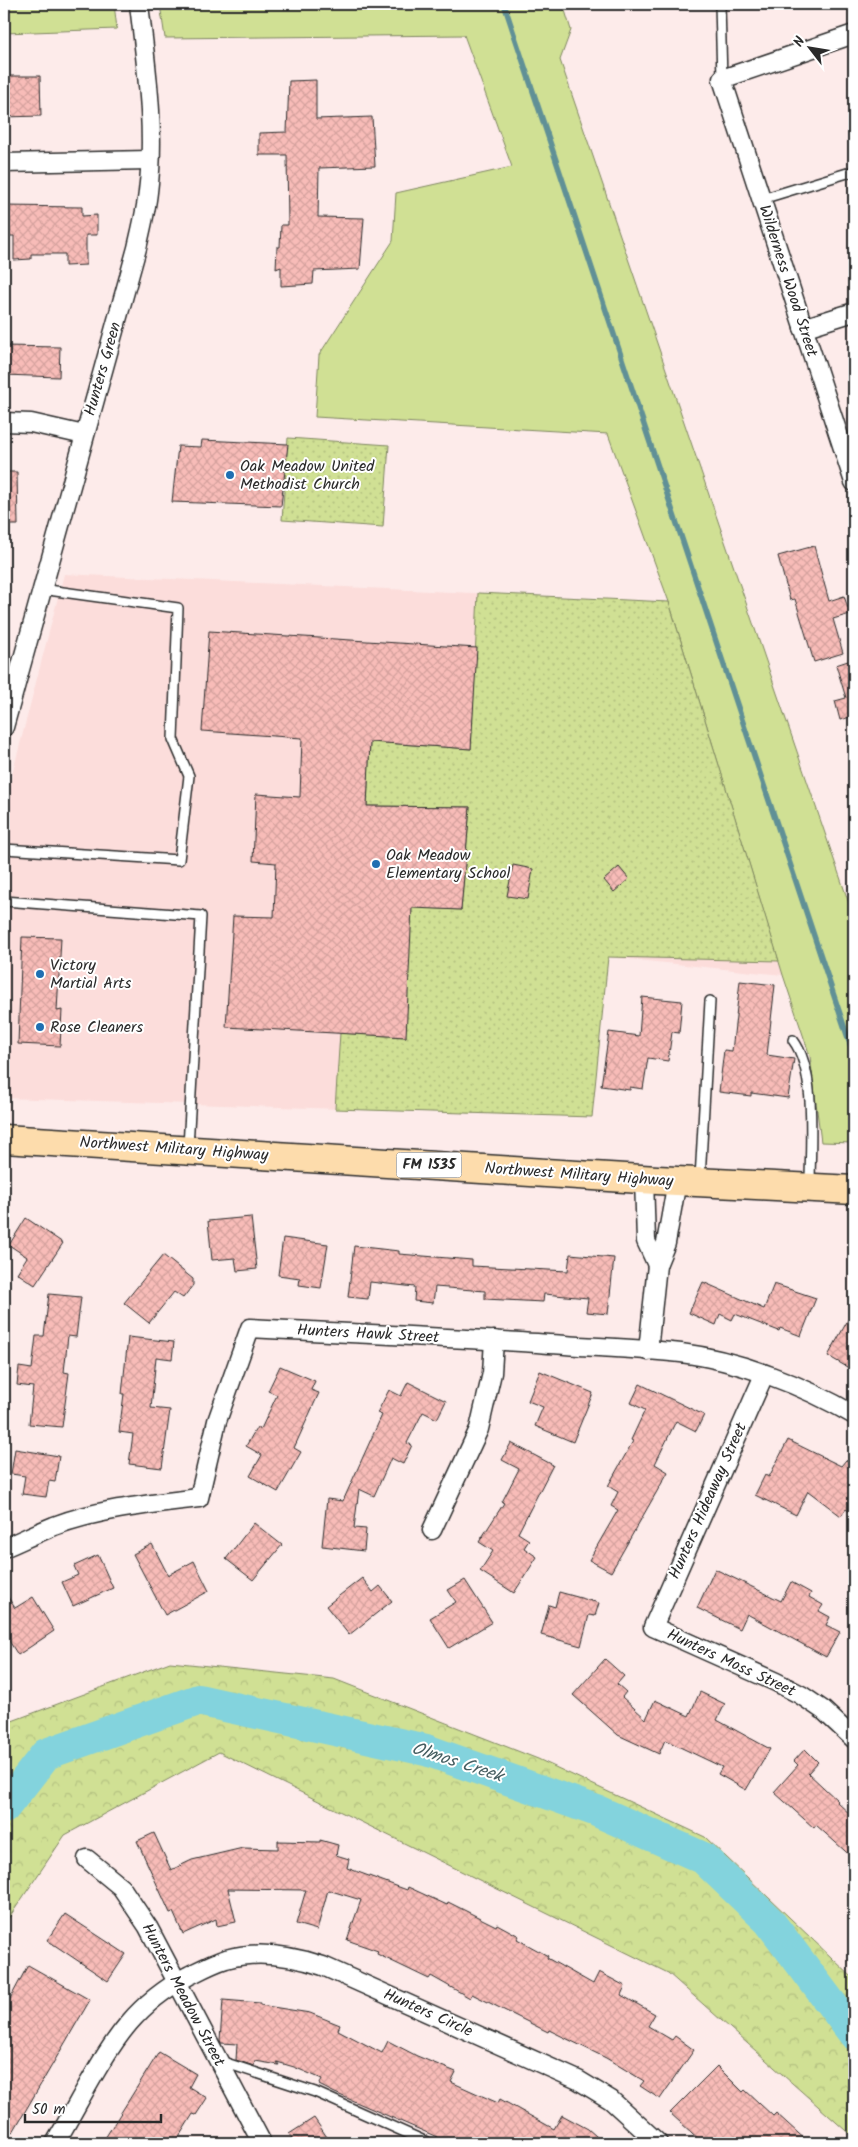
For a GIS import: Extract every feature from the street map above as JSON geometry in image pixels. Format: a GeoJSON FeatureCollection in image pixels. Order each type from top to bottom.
{"type":"FeatureCollection","features":[{"type":"Feature","properties":{"kind":"main road","name":"Northwest Military Highway"},"geometry":{"type":"LineString","coordinates":[[4,1139],[644,1179],[854,1190]]}},
{"type":"Feature","properties":{"kind":"street","name":"Hunters Green"},"geometry":{"type":"LineString","coordinates":[[4,727],[9,690],[42,589],[137,248],[148,191],[150,108],[139,4]]}},
{"type":"Feature","properties":{"kind":"street"},"geometry":{"type":"LineString","coordinates":[[722,80],[854,34]]}},
{"type":"Feature","properties":{"kind":"street","name":"Wilderness Wood Street"},"geometry":{"type":"LineString","coordinates":[[722,80],[803,328],[850,454],[854,482]]}},
{"type":"Feature","properties":{"kind":"street"},"geometry":{"type":"LineString","coordinates":[[4,163],[149,160]]}},
{"type":"Feature","properties":{"kind":"street"},"geometry":{"type":"LineString","coordinates":[[803,328],[854,312]]}},
{"type":"Feature","properties":{"kind":"street"},"geometry":{"type":"LineString","coordinates":[[4,422],[32,423],[84,435]]}},
{"type":"Feature","properties":{"kind":"street"},"geometry":{"type":"LineString","coordinates":[[644,1179],[646,1241],[657,1265]]}},
{"type":"Feature","properties":{"kind":"street"},"geometry":{"type":"LineString","coordinates":[[648,1351],[657,1265],[688,1181]]}},
{"type":"Feature","properties":{"kind":"street","name":"Hunters Hawk Street"},"geometry":{"type":"LineString","coordinates":[[4,1548],[55,1526],[95,1515],[157,1503],[198,1498],[217,1421],[250,1328],[494,1340],[682,1353],[730,1364],[788,1382],[836,1404],[854,1415]]}},
{"type":"Feature","properties":{"kind":"street"},"geometry":{"type":"LineString","coordinates":[[432,1530],[479,1429],[492,1373],[494,1340]]}},
{"type":"Feature","properties":{"kind":"street","name":"Hunters Hideaway Street"},"geometry":{"type":"LineString","coordinates":[[653,1627],[764,1375]]}},
{"type":"Feature","properties":{"kind":"street","name":"Hunters Moss Street"},"geometry":{"type":"LineString","coordinates":[[653,1627],[801,1695],[823,1710],[854,1739]]}},
{"type":"Feature","properties":{"kind":"street","name":"Hunters Meadow Street"},"geometry":{"type":"LineString","coordinates":[[88,1859],[121,1887],[148,1926],[262,2143]]}},
{"type":"Feature","properties":{"kind":"street","name":"Hunters Circle"},"geometry":{"type":"LineString","coordinates":[[56,2143],[118,2037],[143,2008],[177,1982],[226,1959],[248,1955],[298,1958],[323,1966],[578,2080],[611,2100],[658,2143]]}},
{"type":"Feature","properties":{"kind":"lane"},"geometry":{"type":"LineString","coordinates":[[720,4],[722,80]]}},
{"type":"Feature","properties":{"kind":"lane"},"geometry":{"type":"LineString","coordinates":[[762,199],[854,171]]}},
{"type":"Feature","properties":{"kind":"lane"},"geometry":{"type":"LineString","coordinates":[[4,849],[179,860],[189,776],[173,739],[178,608],[42,589]]}},
{"type":"Feature","properties":{"kind":"lane"},"geometry":{"type":"LineString","coordinates":[[4,901],[200,916],[188,1150]]}},
{"type":"Feature","properties":{"kind":"lane"},"geometry":{"type":"LineString","coordinates":[[688,1181],[710,1001]]}},
{"type":"Feature","properties":{"kind":"lane"},"geometry":{"type":"LineString","coordinates":[[793,1040],[799,1048],[806,1068],[810,1098],[810,1187]]}},
{"type":"Feature","properties":{"kind":"lane"},"geometry":{"type":"LineString","coordinates":[[219,2061],[315,2092],[429,2143]]}},
{"type":"Feature","properties":{"kind":"shaded area","name":"Oak Meadow Elementary School"},"geometry":{"type":"Polygon","coordinates":[[[64,574],[669,602],[783,975],[608,957],[592,1117],[4,1098],[4,806],[64,574]]]}},
{"type":"Feature","properties":{"kind":"green space"},"geometry":{"type":"Polygon","coordinates":[[[4,4],[114,4],[117,29],[4,33],[4,4]]]}},
{"type":"Feature","properties":{"kind":"green space"},"geometry":{"type":"Polygon","coordinates":[[[160,4],[563,4],[571,30],[560,60],[854,918],[854,1143],[821,1142],[810,1056],[783,975],[669,602],[608,434],[315,417],[319,355],[393,241],[396,193],[512,167],[464,35],[165,38],[160,4]]]}},
{"type":"Feature","properties":{"kind":"green space"},"geometry":{"type":"Polygon","coordinates":[[[288,438],[389,445],[383,527],[282,520],[288,438]]]}},
{"type":"Feature","properties":{"kind":"green space"},"geometry":{"type":"Polygon","coordinates":[[[478,593],[669,602],[779,961],[608,957],[592,1117],[335,1109],[340,1033],[406,1037],[367,905],[461,910],[470,807],[367,806],[370,742],[471,749],[478,593]]]}},
{"type":"Feature","properties":{"kind":"green space"},"geometry":{"type":"Polygon","coordinates":[[[170,1662],[334,1679],[538,1759],[705,1837],[854,1979],[854,2138],[668,1973],[219,1752],[65,1835],[4,1925],[4,1724],[170,1662]]]}},
{"type":"Feature","properties":{"kind":"building"},"geometry":{"type":"Polygon","coordinates":[[[4,76],[40,76],[41,116],[4,117],[4,76]]]}},
{"type":"Feature","properties":{"kind":"building"},"geometry":{"type":"Polygon","coordinates":[[[316,80],[316,119],[372,117],[375,166],[319,168],[318,217],[364,218],[360,269],[314,271],[313,284],[281,286],[281,267],[276,269],[277,247],[280,247],[281,225],[288,225],[287,155],[259,155],[259,133],[287,132],[289,81],[316,80]]]}},
{"type":"Feature","properties":{"kind":"building"},"geometry":{"type":"Polygon","coordinates":[[[4,206],[82,207],[82,216],[97,215],[97,235],[86,235],[86,265],[65,266],[65,254],[31,254],[31,259],[14,260],[14,236],[4,236],[4,206]]]}},
{"type":"Feature","properties":{"kind":"building"},"geometry":{"type":"Polygon","coordinates":[[[4,346],[60,347],[59,377],[4,375],[4,346]]]}},
{"type":"Feature","properties":{"kind":"building","name":"Oak Meadow United Methodist Church"},"geometry":{"type":"Polygon","coordinates":[[[202,440],[288,444],[281,506],[172,502],[178,446],[201,447],[202,440]]]}},
{"type":"Feature","properties":{"kind":"building"},"geometry":{"type":"Polygon","coordinates":[[[4,472],[17,472],[18,525],[4,525],[4,472]]]}},
{"type":"Feature","properties":{"kind":"building"},"geometry":{"type":"Polygon","coordinates":[[[814,546],[829,601],[844,596],[850,614],[833,619],[843,653],[814,662],[795,599],[790,600],[778,556],[814,546]]]}},
{"type":"Feature","properties":{"kind":"building"},"geometry":{"type":"Polygon","coordinates":[[[209,631],[477,648],[471,749],[370,742],[367,806],[470,807],[461,910],[412,908],[406,1037],[226,1027],[233,916],[274,917],[276,863],[253,861],[256,794],[300,797],[302,738],[202,731],[209,631]]]}},
{"type":"Feature","properties":{"kind":"building"},"geometry":{"type":"Polygon","coordinates":[[[854,659],[854,716],[840,720],[835,701],[846,698],[836,665],[854,659]]]}},
{"type":"Feature","properties":{"kind":"building"},"geometry":{"type":"Polygon","coordinates":[[[513,865],[533,869],[528,899],[507,896],[513,865]]]}},
{"type":"Feature","properties":{"kind":"building"},"geometry":{"type":"Polygon","coordinates":[[[619,867],[629,879],[614,892],[604,880],[619,867]]]}},
{"type":"Feature","properties":{"kind":"building","name":"Victory Martial Arts"},"geometry":{"type":"Polygon","coordinates":[[[22,937],[61,938],[57,1011],[62,1010],[60,1046],[18,1044],[22,937]]]}},
{"type":"Feature","properties":{"kind":"building"},"geometry":{"type":"Polygon","coordinates":[[[740,981],[775,985],[767,1055],[794,1059],[788,1098],[751,1093],[751,1096],[719,1092],[724,1050],[732,1051],[740,981]]]}},
{"type":"Feature","properties":{"kind":"building"},"geometry":{"type":"Polygon","coordinates":[[[642,997],[682,1001],[679,1033],[672,1032],[668,1061],[648,1058],[643,1089],[630,1087],[630,1090],[601,1086],[609,1032],[639,1036],[642,997]]]}},
{"type":"Feature","properties":{"kind":"building"},"geometry":{"type":"Polygon","coordinates":[[[251,1217],[257,1269],[237,1271],[235,1258],[212,1260],[208,1221],[251,1217]]]}},
{"type":"Feature","properties":{"kind":"building"},"geometry":{"type":"Polygon","coordinates":[[[26,1218],[63,1243],[35,1285],[17,1273],[27,1257],[9,1245],[26,1218]]]}},
{"type":"Feature","properties":{"kind":"building"},"geometry":{"type":"Polygon","coordinates":[[[283,1238],[328,1244],[321,1288],[299,1285],[300,1278],[278,1275],[283,1238]]]}},
{"type":"Feature","properties":{"kind":"building"},"geometry":{"type":"Polygon","coordinates":[[[354,1246],[399,1251],[399,1254],[472,1260],[472,1266],[568,1271],[570,1254],[614,1258],[608,1314],[586,1312],[588,1298],[544,1294],[543,1302],[485,1299],[485,1291],[435,1287],[433,1303],[414,1301],[415,1287],[370,1282],[368,1299],[348,1297],[354,1246]]]}},
{"type":"Feature","properties":{"kind":"building"},"geometry":{"type":"Polygon","coordinates":[[[163,1255],[193,1279],[193,1285],[183,1298],[174,1292],[149,1323],[124,1303],[163,1255]]]}},
{"type":"Feature","properties":{"kind":"building"},"geometry":{"type":"Polygon","coordinates":[[[703,1282],[764,1309],[774,1284],[816,1298],[801,1336],[780,1328],[779,1331],[735,1314],[732,1320],[720,1314],[716,1325],[689,1313],[703,1282]]]}},
{"type":"Feature","properties":{"kind":"building"},"geometry":{"type":"Polygon","coordinates":[[[49,1294],[81,1297],[76,1337],[68,1336],[64,1372],[69,1373],[62,1427],[29,1424],[33,1387],[17,1385],[19,1367],[32,1369],[36,1336],[44,1336],[49,1294]]]}},
{"type":"Feature","properties":{"kind":"building"},"geometry":{"type":"Polygon","coordinates":[[[854,1309],[854,1371],[828,1356],[854,1309]]]}},
{"type":"Feature","properties":{"kind":"building"},"geometry":{"type":"Polygon","coordinates":[[[128,1337],[174,1342],[172,1359],[156,1357],[151,1408],[170,1410],[162,1468],[129,1464],[133,1434],[119,1432],[128,1337]]]}},
{"type":"Feature","properties":{"kind":"building"},"geometry":{"type":"Polygon","coordinates":[[[280,1366],[315,1381],[311,1390],[319,1393],[294,1448],[301,1452],[278,1492],[250,1476],[262,1455],[246,1446],[257,1427],[261,1429],[277,1395],[268,1391],[280,1366]]]}},
{"type":"Feature","properties":{"kind":"building"},"geometry":{"type":"Polygon","coordinates":[[[540,1371],[593,1393],[573,1442],[535,1426],[543,1407],[528,1401],[540,1371]]]}},
{"type":"Feature","properties":{"kind":"building"},"geometry":{"type":"Polygon","coordinates":[[[408,1382],[446,1401],[437,1419],[423,1412],[407,1443],[412,1445],[403,1464],[391,1458],[374,1496],[359,1489],[354,1528],[366,1529],[364,1551],[322,1546],[327,1499],[343,1501],[382,1415],[377,1413],[389,1390],[401,1396],[408,1382]]]}},
{"type":"Feature","properties":{"kind":"building"},"geometry":{"type":"Polygon","coordinates":[[[640,1384],[704,1415],[696,1431],[676,1421],[655,1464],[668,1472],[611,1572],[589,1560],[618,1510],[611,1506],[618,1492],[608,1486],[633,1441],[631,1440],[645,1410],[631,1403],[640,1384]]]}},
{"type":"Feature","properties":{"kind":"building"},"geometry":{"type":"Polygon","coordinates":[[[788,1440],[841,1466],[846,1460],[854,1466],[854,1515],[846,1509],[841,1516],[808,1491],[796,1515],[755,1495],[765,1475],[769,1477],[788,1440]]]}},
{"type":"Feature","properties":{"kind":"building"},"geometry":{"type":"Polygon","coordinates":[[[511,1443],[553,1465],[518,1533],[529,1540],[524,1548],[537,1557],[514,1593],[480,1571],[493,1551],[479,1542],[504,1503],[502,1502],[519,1469],[502,1460],[511,1443]]]}},
{"type":"Feature","properties":{"kind":"building"},"geometry":{"type":"Polygon","coordinates":[[[15,1449],[59,1456],[55,1482],[49,1481],[46,1497],[22,1494],[25,1476],[11,1474],[15,1449]]]}},
{"type":"Feature","properties":{"kind":"building"},"geometry":{"type":"Polygon","coordinates":[[[254,1523],[282,1545],[253,1580],[226,1559],[254,1523]]]}},
{"type":"Feature","properties":{"kind":"building"},"geometry":{"type":"Polygon","coordinates":[[[152,1544],[168,1575],[194,1561],[209,1591],[165,1615],[133,1554],[152,1544]]]}},
{"type":"Feature","properties":{"kind":"building"},"geometry":{"type":"Polygon","coordinates":[[[98,1555],[113,1588],[73,1606],[62,1582],[78,1575],[74,1566],[98,1555]]]}},
{"type":"Feature","properties":{"kind":"building"},"geometry":{"type":"Polygon","coordinates":[[[715,1569],[781,1601],[791,1582],[811,1593],[809,1597],[823,1605],[819,1611],[830,1617],[826,1625],[840,1632],[826,1657],[747,1614],[740,1629],[697,1608],[715,1569]]]}},
{"type":"Feature","properties":{"kind":"building"},"geometry":{"type":"Polygon","coordinates":[[[362,1578],[373,1592],[380,1586],[392,1601],[349,1635],[326,1606],[362,1578]]]}},
{"type":"Feature","properties":{"kind":"building"},"geometry":{"type":"Polygon","coordinates":[[[465,1580],[492,1622],[449,1648],[430,1618],[456,1602],[448,1590],[465,1580]]]}},
{"type":"Feature","properties":{"kind":"building"},"geometry":{"type":"Polygon","coordinates":[[[4,1591],[15,1608],[33,1597],[54,1631],[18,1655],[4,1633],[4,1591]]]}},
{"type":"Feature","properties":{"kind":"building"},"geometry":{"type":"Polygon","coordinates":[[[559,1592],[599,1603],[595,1616],[589,1615],[581,1646],[541,1635],[549,1605],[555,1607],[559,1592]]]}},
{"type":"Feature","properties":{"kind":"building"},"geometry":{"type":"Polygon","coordinates":[[[605,1659],[624,1676],[617,1684],[626,1692],[622,1697],[646,1719],[655,1700],[689,1716],[700,1692],[725,1704],[717,1720],[770,1749],[746,1790],[718,1774],[722,1767],[665,1740],[659,1754],[618,1735],[573,1695],[605,1659]]]}},
{"type":"Feature","properties":{"kind":"building"},"geometry":{"type":"Polygon","coordinates":[[[805,1749],[818,1762],[808,1773],[854,1818],[854,1859],[816,1825],[814,1828],[774,1792],[798,1765],[794,1761],[805,1749]]]}},
{"type":"Feature","properties":{"kind":"building"},"geometry":{"type":"Polygon","coordinates":[[[154,1833],[171,1870],[192,1860],[243,1848],[278,1849],[278,1841],[320,1842],[320,1840],[338,1845],[336,1855],[349,1859],[347,1868],[407,1890],[408,1887],[447,1905],[448,1902],[496,1926],[497,1924],[519,1936],[517,1939],[548,1956],[547,1958],[593,1984],[599,1972],[625,1986],[621,1995],[655,2014],[648,2026],[672,2040],[675,2036],[694,2050],[660,2099],[640,2086],[644,2081],[606,2058],[549,2030],[548,2032],[472,1994],[470,1998],[431,1976],[429,1979],[377,1954],[378,1951],[347,1940],[361,1900],[328,1890],[317,1930],[296,1924],[306,1890],[228,1889],[236,1922],[217,1926],[216,1919],[183,1934],[173,1912],[170,1913],[137,1841],[154,1833]]]}},
{"type":"Feature","properties":{"kind":"building"},"geometry":{"type":"Polygon","coordinates":[[[65,1914],[126,1954],[108,1981],[47,1940],[65,1914]]]}},
{"type":"Feature","properties":{"kind":"building"},"geometry":{"type":"Polygon","coordinates":[[[28,1965],[90,2000],[13,2132],[4,2126],[4,2010],[28,1965]]]}},
{"type":"Feature","properties":{"kind":"building"},"geometry":{"type":"Polygon","coordinates":[[[223,2000],[260,2003],[260,2005],[310,2013],[340,2025],[338,2030],[382,2053],[388,2041],[417,2056],[456,2072],[451,2082],[498,2103],[500,2099],[554,2129],[562,2115],[588,2129],[604,2143],[446,2143],[436,2139],[437,2137],[319,2085],[322,2079],[294,2067],[277,2062],[279,2065],[255,2061],[254,2066],[236,2060],[237,2044],[221,2043],[220,2040],[223,2000]]]}},
{"type":"Feature","properties":{"kind":"building"},"geometry":{"type":"Polygon","coordinates":[[[159,2052],[196,2074],[189,2087],[207,2098],[196,2115],[193,2114],[175,2143],[102,2143],[159,2052]]]}},
{"type":"Feature","properties":{"kind":"building"},"geometry":{"type":"Polygon","coordinates":[[[717,2066],[743,2092],[745,2090],[773,2116],[776,2113],[809,2143],[703,2143],[670,2113],[717,2066]]]}},
{"type":"Feature","properties":{"kind":"building"},"geometry":{"type":"Polygon","coordinates":[[[314,2118],[331,2143],[295,2143],[289,2134],[314,2118]]]}},
{"type":"Feature","properties":{"kind":"waterway"},"geometry":{"type":"LineString","coordinates":[[504,4],[854,1056]]}},
{"type":"Feature","properties":{"kind":"waterway","name":"Olmos Creek"},"geometry":{"type":"LineString","coordinates":[[4,1808],[46,1754],[198,1700],[426,1750],[597,1811],[703,1858],[769,1921],[854,2034]]}},
{"type":"Feature","properties":{"kind":"place","name":"Oak Meadow United Methodist Church"},"geometry":{"type":"Point","coordinates":[230,475]}},
{"type":"Feature","properties":{"kind":"place","name":"Oak Meadow Elementary School"},"geometry":{"type":"Point","coordinates":[376,864]}},
{"type":"Feature","properties":{"kind":"place","name":"Victory Martial Arts"},"geometry":{"type":"Point","coordinates":[40,974]}},
{"type":"Feature","properties":{"kind":"place","name":"Rose Cleaners"},"geometry":{"type":"Point","coordinates":[40,1027]}}]}
